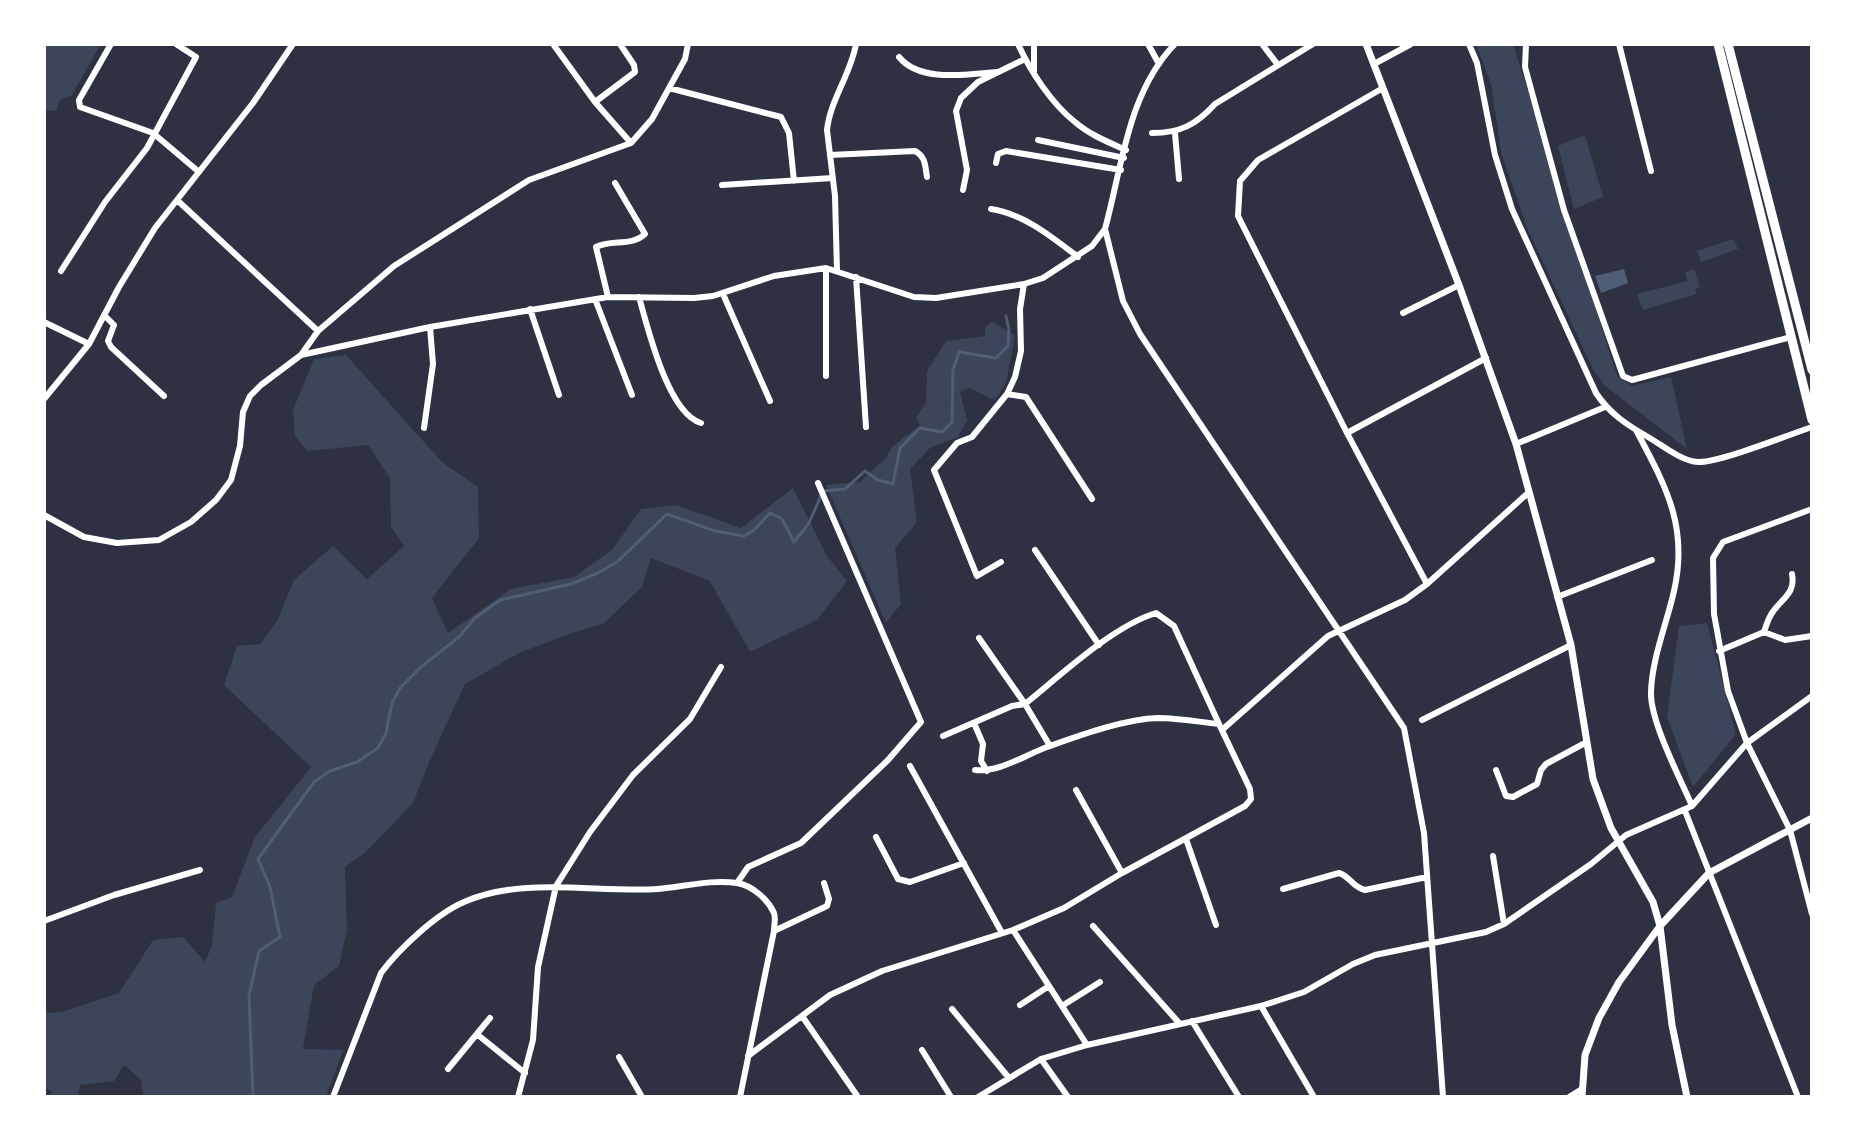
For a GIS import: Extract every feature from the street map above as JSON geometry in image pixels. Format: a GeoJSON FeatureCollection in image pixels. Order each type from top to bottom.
{"type":"FeatureCollection","features":[{"type":"Feature","properties":{"kind":"main road"},"geometry":{"type":"LineString","coordinates":[[1718,44],[1812,420]]}},
{"type":"Feature","properties":{"kind":"main road"},"geometry":{"type":"LineString","coordinates":[[1728,44],[1812,370]]}},
{"type":"Feature","properties":{"kind":"street"},"geometry":{"type":"LineString","coordinates":[[111,44],[79,100],[79,106],[153,133],[199,172]]}},
{"type":"Feature","properties":{"kind":"street"},"geometry":{"type":"LineString","coordinates":[[61,271],[105,202],[147,148],[196,56],[176,44]]}},
{"type":"Feature","properties":{"kind":"street"},"geometry":{"type":"LineString","coordinates":[[44,399],[89,344],[155,228],[253,103],[293,44]]}},
{"type":"Feature","properties":{"kind":"street"},"geometry":{"type":"LineString","coordinates":[[553,44],[595,102],[631,143]]}},
{"type":"Feature","properties":{"kind":"street"},"geometry":{"type":"LineString","coordinates":[[595,102],[635,72],[634,65],[620,44]]}},
{"type":"Feature","properties":{"kind":"street"},"geometry":{"type":"LineString","coordinates":[[44,515],[84,537],[130,543],[162,539],[191,522],[216,500],[231,480],[240,446],[243,412],[250,396],[301,355],[318,331],[394,266],[529,180],[631,143],[652,119],[688,52],[688,44]]}},
{"type":"Feature","properties":{"kind":"street"},"geometry":{"type":"LineString","coordinates":[[837,271],[828,120],[856,44]]}},
{"type":"Feature","properties":{"kind":"street"},"geometry":{"type":"LineString","coordinates":[[1018,44],[1034,72],[1072,121],[1125,154]]}},
{"type":"Feature","properties":{"kind":"street"},"geometry":{"type":"LineString","coordinates":[[1034,44],[1034,72]]}},
{"type":"Feature","properties":{"kind":"street"},"geometry":{"type":"LineString","coordinates":[[1148,44],[1159,64]]}},
{"type":"Feature","properties":{"kind":"street"},"geometry":{"type":"LineString","coordinates":[[301,355],[430,327],[608,297],[694,298],[723,294],[765,278],[826,268],[923,299],[1024,284],[1053,274],[1092,246],[1105,229],[1140,100],[1159,64],[1175,44]]}},
{"type":"Feature","properties":{"kind":"street"},"geometry":{"type":"LineString","coordinates":[[1262,44],[1278,65]]}},
{"type":"Feature","properties":{"kind":"street"},"geometry":{"type":"LineString","coordinates":[[1152,133],[1175,133],[1206,115],[1215,104],[1313,44]]}},
{"type":"Feature","properties":{"kind":"street"},"geometry":{"type":"LineString","coordinates":[[1366,44],[1459,285],[1516,444],[1571,645],[1585,743],[1600,801],[1618,841],[1653,902],[1660,926],[1672,1025],[1687,1097]]}},
{"type":"Feature","properties":{"kind":"street"},"geometry":{"type":"LineString","coordinates":[[1374,64],[1411,44]]}},
{"type":"Feature","properties":{"kind":"street"},"geometry":{"type":"LineString","coordinates":[[1469,44],[1477,63],[1495,155],[1512,209],[1589,379],[1605,407],[1636,430],[1686,459],[1697,462],[1812,427]]}},
{"type":"Feature","properties":{"kind":"street"},"geometry":{"type":"LineString","coordinates":[[1526,44],[1525,67],[1564,210],[1626,379],[1632,380],[1791,337]]}},
{"type":"Feature","properties":{"kind":"street"},"geometry":{"type":"LineString","coordinates":[[1619,44],[1651,171]]}},
{"type":"Feature","properties":{"kind":"street"},"geometry":{"type":"LineString","coordinates":[[899,57],[910,68],[932,74],[1000,71]]}},
{"type":"Feature","properties":{"kind":"street"},"geometry":{"type":"LineString","coordinates":[[963,190],[967,170],[956,111],[961,98],[978,82],[1025,59]]}},
{"type":"Feature","properties":{"kind":"street"},"geometry":{"type":"LineString","coordinates":[[669,88],[781,117],[789,133],[794,181]]}},
{"type":"Feature","properties":{"kind":"street"},"geometry":{"type":"LineString","coordinates":[[1383,88],[1258,160],[1240,181],[1238,216],[1427,584]]}},
{"type":"Feature","properties":{"kind":"street"},"geometry":{"type":"LineString","coordinates":[[1175,133],[1179,179]]}},
{"type":"Feature","properties":{"kind":"street"},"geometry":{"type":"LineString","coordinates":[[1038,140],[1125,154]]}},
{"type":"Feature","properties":{"kind":"street"},"geometry":{"type":"LineString","coordinates":[[830,155],[915,151],[924,160],[927,177]]}},
{"type":"Feature","properties":{"kind":"street"},"geometry":{"type":"LineString","coordinates":[[996,163],[998,154],[1006,151],[1121,170]]}},
{"type":"Feature","properties":{"kind":"street"},"geometry":{"type":"LineString","coordinates":[[722,185],[833,178]]}},
{"type":"Feature","properties":{"kind":"street"},"geometry":{"type":"LineString","coordinates":[[608,297],[596,247],[601,243],[634,241],[645,234],[615,183]]}},
{"type":"Feature","properties":{"kind":"street"},"geometry":{"type":"LineString","coordinates":[[177,200],[318,331]]}},
{"type":"Feature","properties":{"kind":"street"},"geometry":{"type":"LineString","coordinates":[[991,209],[1006,211],[1022,219],[1052,236],[1078,257]]}},
{"type":"Feature","properties":{"kind":"street"},"geometry":{"type":"LineString","coordinates":[[1105,229],[1123,301],[1140,334],[1404,728],[1424,833],[1443,1097]]}},
{"type":"Feature","properties":{"kind":"street"},"geometry":{"type":"LineString","coordinates":[[826,268],[826,376]]}},
{"type":"Feature","properties":{"kind":"street"},"geometry":{"type":"LineString","coordinates":[[856,277],[866,427]]}},
{"type":"Feature","properties":{"kind":"street"},"geometry":{"type":"LineString","coordinates":[[1001,562],[977,576],[934,470],[957,443],[972,437],[1007,394],[1021,351],[1020,309],[1024,284]]}},
{"type":"Feature","properties":{"kind":"street"},"geometry":{"type":"LineString","coordinates":[[1403,313],[1459,285]]}},
{"type":"Feature","properties":{"kind":"street"},"geometry":{"type":"LineString","coordinates":[[723,294],[770,401]]}},
{"type":"Feature","properties":{"kind":"street"},"geometry":{"type":"LineString","coordinates":[[639,297],[676,399],[691,420],[701,423]]}},
{"type":"Feature","properties":{"kind":"street"},"geometry":{"type":"LineString","coordinates":[[595,299],[632,395]]}},
{"type":"Feature","properties":{"kind":"street"},"geometry":{"type":"LineString","coordinates":[[530,309],[559,395]]}},
{"type":"Feature","properties":{"kind":"street"},"geometry":{"type":"LineString","coordinates":[[104,315],[114,325],[108,341],[111,347],[164,396]]}},
{"type":"Feature","properties":{"kind":"street"},"geometry":{"type":"LineString","coordinates":[[44,322],[89,344]]}},
{"type":"Feature","properties":{"kind":"street"},"geometry":{"type":"LineString","coordinates":[[424,428],[433,364],[430,327]]}},
{"type":"Feature","properties":{"kind":"street"},"geometry":{"type":"LineString","coordinates":[[1347,433],[1486,358]]}},
{"type":"Feature","properties":{"kind":"street"},"geometry":{"type":"LineString","coordinates":[[1007,394],[1026,397],[1092,499]]}},
{"type":"Feature","properties":{"kind":"street"},"geometry":{"type":"LineString","coordinates":[[1516,444],[1605,407]]}},
{"type":"Feature","properties":{"kind":"street"},"geometry":{"type":"LineString","coordinates":[[1636,430],[1668,491],[1680,555],[1651,692],[1655,716],[1709,873],[1798,1097]]}},
{"type":"Feature","properties":{"kind":"street"},"geometry":{"type":"LineString","coordinates":[[737,883],[748,867],[801,843],[888,760],[921,722],[818,483]]}},
{"type":"Feature","properties":{"kind":"street"},"geometry":{"type":"LineString","coordinates":[[975,770],[988,771],[1050,746],[1140,720],[1159,718],[1221,727],[1317,645],[1339,631],[1405,600],[1427,584],[1528,493]]}},
{"type":"Feature","properties":{"kind":"street"},"geometry":{"type":"LineString","coordinates":[[1812,509],[1723,542],[1713,558],[1714,614],[1728,691],[1747,743],[1790,830],[1812,914]]}},
{"type":"Feature","properties":{"kind":"street"},"geometry":{"type":"LineString","coordinates":[[1035,550],[1099,645]]}},
{"type":"Feature","properties":{"kind":"street"},"geometry":{"type":"LineString","coordinates":[[1557,597],[1652,560]]}},
{"type":"Feature","properties":{"kind":"street"},"geometry":{"type":"LineString","coordinates":[[1764,632],[1773,611],[1791,592],[1794,583],[1792,574]]}},
{"type":"Feature","properties":{"kind":"street"},"geometry":{"type":"LineString","coordinates":[[748,1056],[830,995],[882,971],[1013,930],[1064,908],[1245,806],[1251,799],[1250,789],[1174,626],[1156,613],[1145,616],[1099,645],[1025,704],[1012,706],[943,736]]}},
{"type":"Feature","properties":{"kind":"street"},"geometry":{"type":"LineString","coordinates":[[1719,651],[1764,632],[1785,640],[1812,636]]}},
{"type":"Feature","properties":{"kind":"street"},"geometry":{"type":"LineString","coordinates":[[979,638],[1050,746]]}},
{"type":"Feature","properties":{"kind":"street"},"geometry":{"type":"LineString","coordinates":[[1422,720],[1571,645]]}},
{"type":"Feature","properties":{"kind":"street"},"geometry":{"type":"LineString","coordinates":[[518,1097],[533,1040],[538,967],[556,886],[590,832],[633,775],[690,719],[721,667]]}},
{"type":"Feature","properties":{"kind":"street"},"geometry":{"type":"LineString","coordinates":[[982,1096],[1041,1059],[1087,1045],[1261,1006],[1304,992],[1363,959],[1486,932],[1504,924],[1637,829],[1688,808],[1747,743],[1812,696]]}},
{"type":"Feature","properties":{"kind":"street"},"geometry":{"type":"LineString","coordinates":[[974,723],[983,744],[981,761],[988,771]]}},
{"type":"Feature","properties":{"kind":"street"},"geometry":{"type":"LineString","coordinates":[[1496,770],[1506,796],[1513,797],[1537,784],[1546,764],[1585,743]]}},
{"type":"Feature","properties":{"kind":"street"},"geometry":{"type":"LineString","coordinates":[[910,766],[1002,933]]}},
{"type":"Feature","properties":{"kind":"street"},"geometry":{"type":"LineString","coordinates":[[1076,790],[1122,873]]}},
{"type":"Feature","properties":{"kind":"street"},"geometry":{"type":"LineString","coordinates":[[1569,1097],[1582,1093],[1585,1055],[1599,1018],[1619,982],[1660,926],[1709,873],[1812,818]]}},
{"type":"Feature","properties":{"kind":"street"},"geometry":{"type":"LineString","coordinates":[[876,837],[898,879],[903,882],[964,863]]}},
{"type":"Feature","properties":{"kind":"street"},"geometry":{"type":"LineString","coordinates":[[1186,839],[1216,925]]}},
{"type":"Feature","properties":{"kind":"street"},"geometry":{"type":"LineString","coordinates":[[1493,856],[1504,924]]}},
{"type":"Feature","properties":{"kind":"street"},"geometry":{"type":"LineString","coordinates":[[44,921],[114,895],[200,870]]}},
{"type":"Feature","properties":{"kind":"street"},"geometry":{"type":"LineString","coordinates":[[1283,889],[1339,873],[1365,890],[1427,877]]}},
{"type":"Feature","properties":{"kind":"street"},"geometry":{"type":"LineString","coordinates":[[333,1097],[381,973],[389,961],[443,914],[464,902],[489,895],[556,886],[655,889],[737,883],[752,889],[775,914],[740,1097]]}},
{"type":"Feature","properties":{"kind":"street"},"geometry":{"type":"LineString","coordinates":[[774,931],[827,906],[829,899],[824,883]]}},
{"type":"Feature","properties":{"kind":"street"},"geometry":{"type":"LineString","coordinates":[[1093,926],[1180,1024]]}},
{"type":"Feature","properties":{"kind":"street"},"geometry":{"type":"LineString","coordinates":[[1013,930],[1087,1045]]}},
{"type":"Feature","properties":{"kind":"street"},"geometry":{"type":"LineString","coordinates":[[1062,1006],[1100,982]]}},
{"type":"Feature","properties":{"kind":"street"},"geometry":{"type":"LineString","coordinates":[[1020,1005],[1049,986]]}},
{"type":"Feature","properties":{"kind":"street"},"geometry":{"type":"LineString","coordinates":[[1261,1006],[1314,1097]]}},
{"type":"Feature","properties":{"kind":"street"},"geometry":{"type":"LineString","coordinates":[[952,1009],[1009,1078]]}},
{"type":"Feature","properties":{"kind":"street"},"geometry":{"type":"LineString","coordinates":[[802,1016],[858,1097]]}},
{"type":"Feature","properties":{"kind":"street"},"geometry":{"type":"LineString","coordinates":[[448,1069],[490,1018]]}},
{"type":"Feature","properties":{"kind":"street"},"geometry":{"type":"LineString","coordinates":[[1192,1021],[1239,1097]]}},
{"type":"Feature","properties":{"kind":"street"},"geometry":{"type":"LineString","coordinates":[[478,1035],[525,1073]]}},
{"type":"Feature","properties":{"kind":"street"},"geometry":{"type":"LineString","coordinates":[[922,1050],[951,1097]]}},
{"type":"Feature","properties":{"kind":"street"},"geometry":{"type":"LineString","coordinates":[[619,1057],[642,1097]]}},
{"type":"Feature","properties":{"kind":"street"},"geometry":{"type":"LineString","coordinates":[[1041,1059],[1068,1097]]}},
{"type":"Feature","properties":{"kind":"shaded area"},"geometry":{"type":"Polygon","coordinates":[[[44,44],[101,44],[72,95],[60,100],[56,111],[44,110],[44,44]]]}},
{"type":"Feature","properties":{"kind":"shaded area"},"geometry":{"type":"Polygon","coordinates":[[[1476,44],[1513,44],[1617,376],[1632,386],[1671,377],[1687,449],[1604,385],[1593,369],[1527,228],[1501,152],[1491,84],[1476,44]]]}},
{"type":"Feature","properties":{"kind":"shaded area"},"geometry":{"type":"Polygon","coordinates":[[[1585,135],[1603,197],[1574,209],[1558,146],[1585,135]]]}},
{"type":"Feature","properties":{"kind":"shaded area"},"geometry":{"type":"Polygon","coordinates":[[[1733,239],[1738,249],[1701,262],[1697,251],[1733,239]]]}},
{"type":"Feature","properties":{"kind":"shaded area"},"geometry":{"type":"Polygon","coordinates":[[[1624,269],[1628,283],[1601,293],[1595,276],[1624,269]]]}},
{"type":"Feature","properties":{"kind":"shaded area"},"geometry":{"type":"Polygon","coordinates":[[[1694,269],[1700,287],[1695,289],[1697,294],[1643,310],[1637,294],[1687,281],[1685,272],[1694,269]]]}},
{"type":"Feature","properties":{"kind":"shaded area"},"geometry":{"type":"Polygon","coordinates":[[[992,322],[1015,335],[1006,384],[995,400],[969,388],[960,392],[967,420],[958,437],[931,447],[910,469],[917,522],[895,548],[901,604],[886,623],[826,485],[860,482],[886,458],[892,447],[920,425],[916,418],[926,402],[927,371],[946,341],[985,336],[985,327],[992,322]]]}},
{"type":"Feature","properties":{"kind":"shaded area"},"geometry":{"type":"Polygon","coordinates":[[[346,355],[442,462],[478,487],[479,538],[432,598],[448,633],[511,589],[574,577],[613,549],[641,509],[676,505],[741,528],[793,488],[827,556],[847,581],[817,620],[750,652],[710,581],[651,558],[642,587],[603,624],[519,653],[465,684],[413,803],[366,852],[345,867],[347,930],[339,966],[314,985],[303,1049],[343,1050],[326,1097],[143,1097],[141,1080],[124,1065],[114,1081],[80,1085],[78,1097],[52,1097],[52,1092],[44,1086],[44,1013],[62,1012],[119,993],[153,940],[183,937],[205,962],[212,945],[216,903],[232,897],[255,837],[311,767],[224,685],[237,646],[260,644],[277,621],[294,580],[333,546],[367,579],[404,546],[391,527],[390,478],[368,445],[307,451],[295,436],[293,410],[314,359],[346,355]]]}},
{"type":"Feature","properties":{"kind":"shaded area"},"geometry":{"type":"Polygon","coordinates":[[[1707,623],[1736,734],[1693,787],[1667,717],[1679,626],[1707,623]]]}},
{"type":"Feature","properties":{"kind":"waterway"},"geometry":{"type":"LineString","coordinates":[[253,1097],[249,996],[259,951],[280,937],[270,887],[258,859],[314,782],[330,771],[357,762],[378,748],[400,688],[459,637],[475,618],[500,600],[571,584],[598,573],[617,562],[667,514],[715,531],[744,536],[770,513],[782,519],[794,542],[809,523],[823,491],[845,489],[865,471],[878,480],[893,484],[900,448],[920,428],[942,432],[952,422],[953,370],[959,352],[996,358],[1008,346],[1006,316]]}}]}
